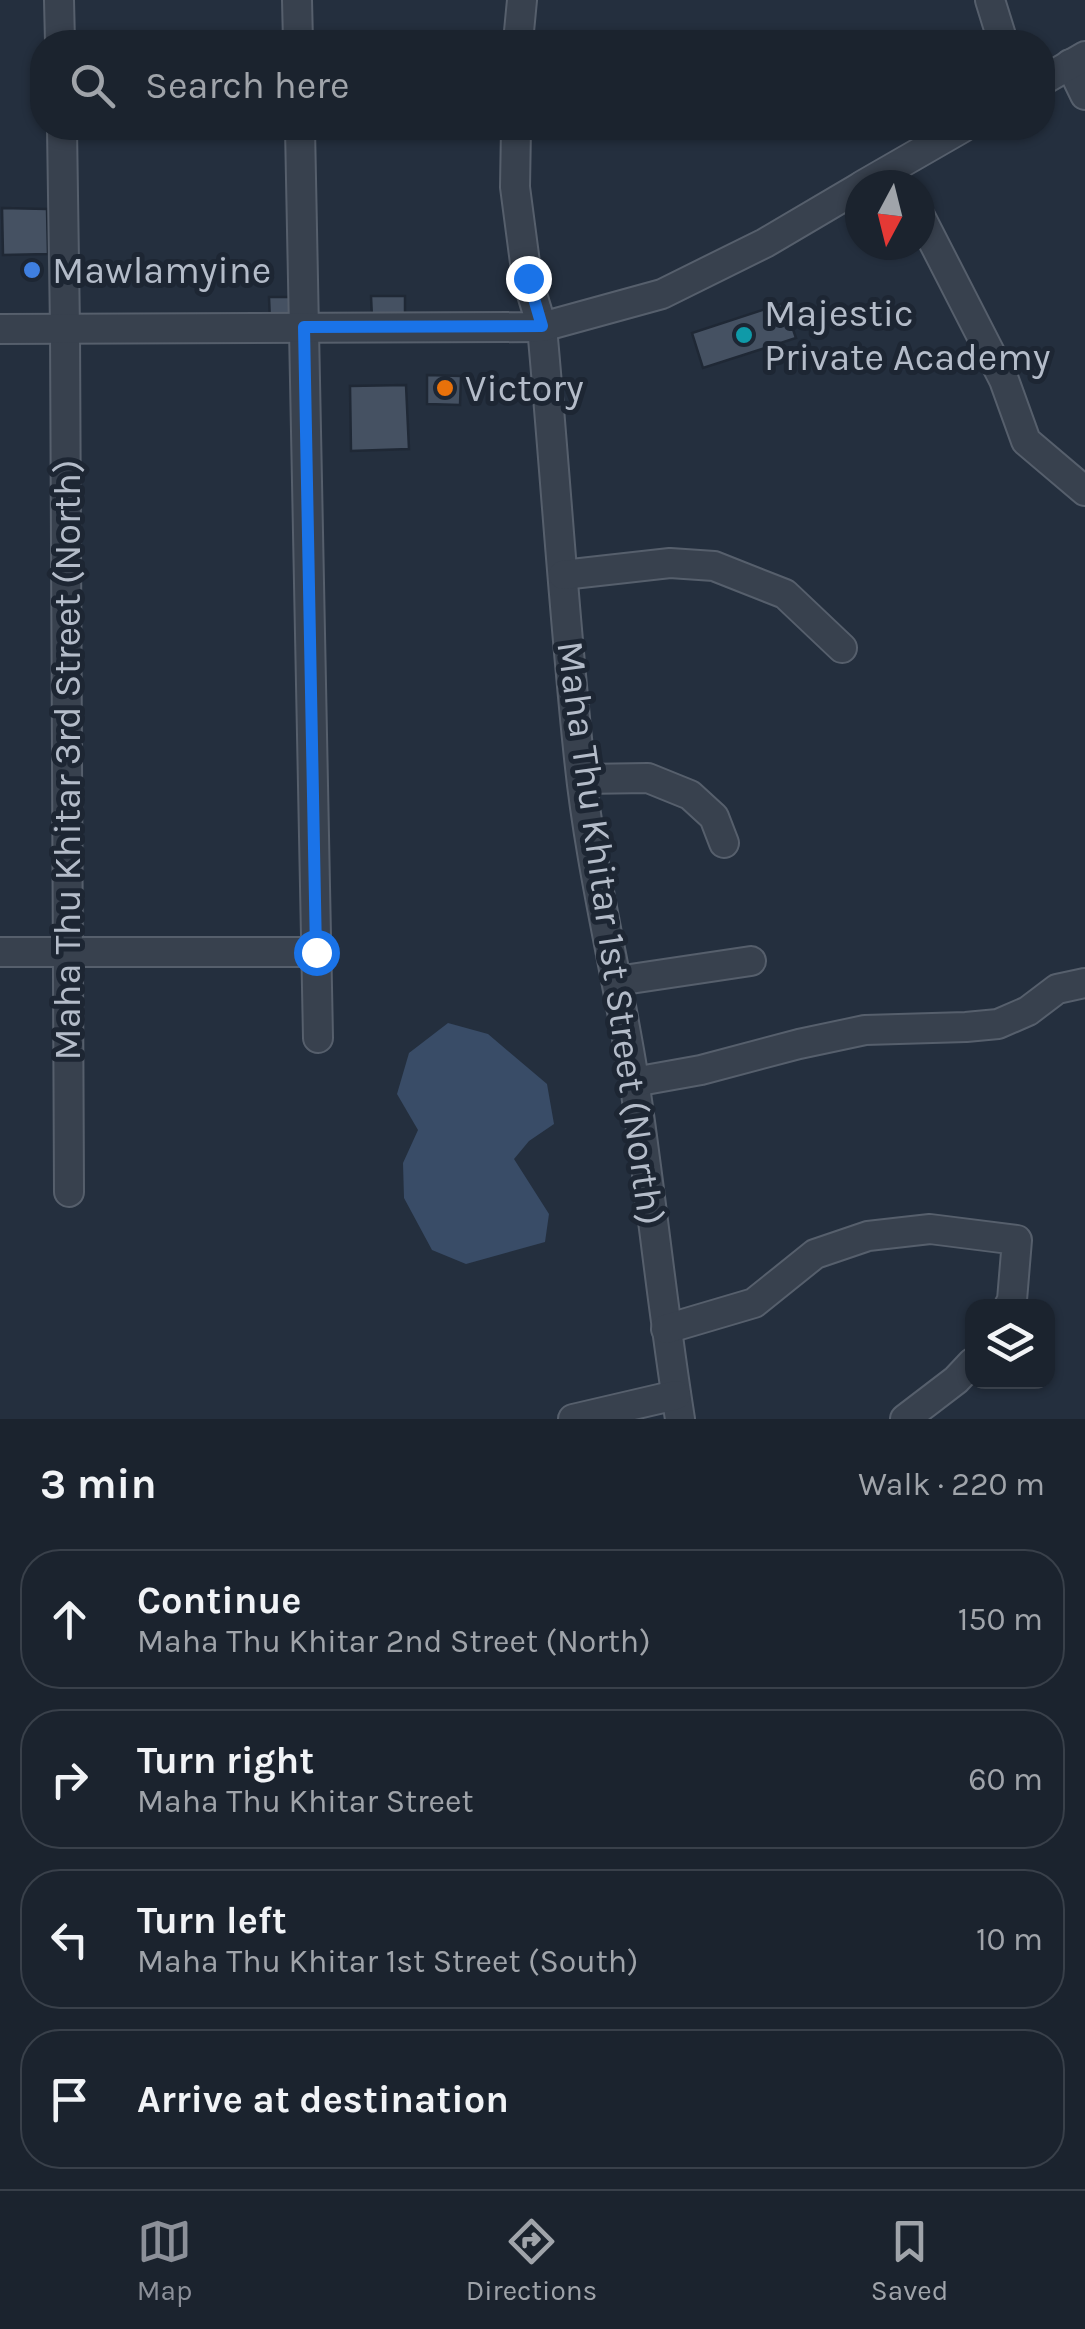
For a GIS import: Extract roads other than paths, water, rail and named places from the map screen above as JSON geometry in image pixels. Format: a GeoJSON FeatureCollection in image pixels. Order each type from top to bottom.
{"type":"FeatureCollection","features":[{"type":"Feature","properties":{"kind":"street"},"geometry":{"type":"LineString","coordinates":[[59,0],[60,30]]}},
{"type":"Feature","properties":{"kind":"street"},"geometry":{"type":"LineString","coordinates":[[297,0],[298,30]]}},
{"type":"Feature","properties":{"kind":"street"},"geometry":{"type":"LineString","coordinates":[[519,30],[522,0]]}},
{"type":"Feature","properties":{"kind":"street"},"geometry":{"type":"LineString","coordinates":[[990,0],[999,30]]}},
{"type":"Feature","properties":{"kind":"street"},"geometry":{"type":"LineString","coordinates":[[1055,73],[1078,60],[1085,94]]}},
{"type":"Feature","properties":{"kind":"street","name":"Maha Thu Khitar 3rd Street (North)"},"geometry":{"type":"LineString","coordinates":[[62,140],[69,1192]]}},
{"type":"Feature","properties":{"kind":"street"},"geometry":{"type":"LineString","coordinates":[[300,140],[318,1038]]}},
{"type":"Feature","properties":{"kind":"street","name":"Maha Thu Khitar 1st Street (North)"},"geometry":{"type":"LineString","coordinates":[[516,140],[515,187],[528,278],[542,326],[582,779],[592,856],[634,1082],[678,1407]]}},
{"type":"Feature","properties":{"kind":"street"},"geometry":{"type":"LineString","coordinates":[[907,170],[946,140]]}},
{"type":"Feature","properties":{"kind":"street"},"geometry":{"type":"LineString","coordinates":[[0,329],[542,326],[662,294],[765,243],[845,196]]}},
{"type":"Feature","properties":{"kind":"street"},"geometry":{"type":"LineString","coordinates":[[935,245],[1004,380],[1026,440],[1085,491]]}},
{"type":"Feature","properties":{"kind":"street"},"geometry":{"type":"LineString","coordinates":[[564,575],[670,563],[714,566],[785,594],[842,648]]}},
{"type":"Feature","properties":{"kind":"street"},"geometry":{"type":"LineString","coordinates":[[582,779],[648,778],[690,796],[714,817],[724,844]]}},
{"type":"Feature","properties":{"kind":"street"},"geometry":{"type":"LineString","coordinates":[[0,952],[316,952]]}},
{"type":"Feature","properties":{"kind":"street"},"geometry":{"type":"LineString","coordinates":[[617,981],[752,961]]}},
{"type":"Feature","properties":{"kind":"street"},"geometry":{"type":"LineString","coordinates":[[634,1082],[701,1070],[865,1030],[998,1024],[1028,1011],[1057,989],[1085,983]]}},
{"type":"Feature","properties":{"kind":"street"},"geometry":{"type":"LineString","coordinates":[[666,1330],[754,1302],[815,1254],[868,1236],[930,1229],[1017,1240],[1012,1299]]}},
{"type":"Feature","properties":{"kind":"street"},"geometry":{"type":"LineString","coordinates":[[906,1419],[965,1370]]}},
{"type":"Feature","properties":{"kind":"street"},"geometry":{"type":"LineString","coordinates":[[573,1419],[678,1407]]}},
{"type":"Feature","properties":{"kind":"water"},"geometry":{"type":"Polygon","coordinates":[[[448,1023],[488,1034],[547,1084],[554,1124],[529,1141],[514,1159],[549,1214],[545,1242],[466,1264],[432,1250],[404,1198],[403,1163],[418,1130],[397,1094],[409,1053],[448,1023]]]}},
{"type":"Feature","properties":{"kind":"place","name":"Mawlamyine"},"geometry":{"type":"Point","coordinates":[32,270]}},
{"type":"Feature","properties":{"kind":"place","name":"Majestic Private Academy"},"geometry":{"type":"Point","coordinates":[744,335]}},
{"type":"Feature","properties":{"kind":"place","name":"Victory"},"geometry":{"type":"Point","coordinates":[445,388]}}]}
